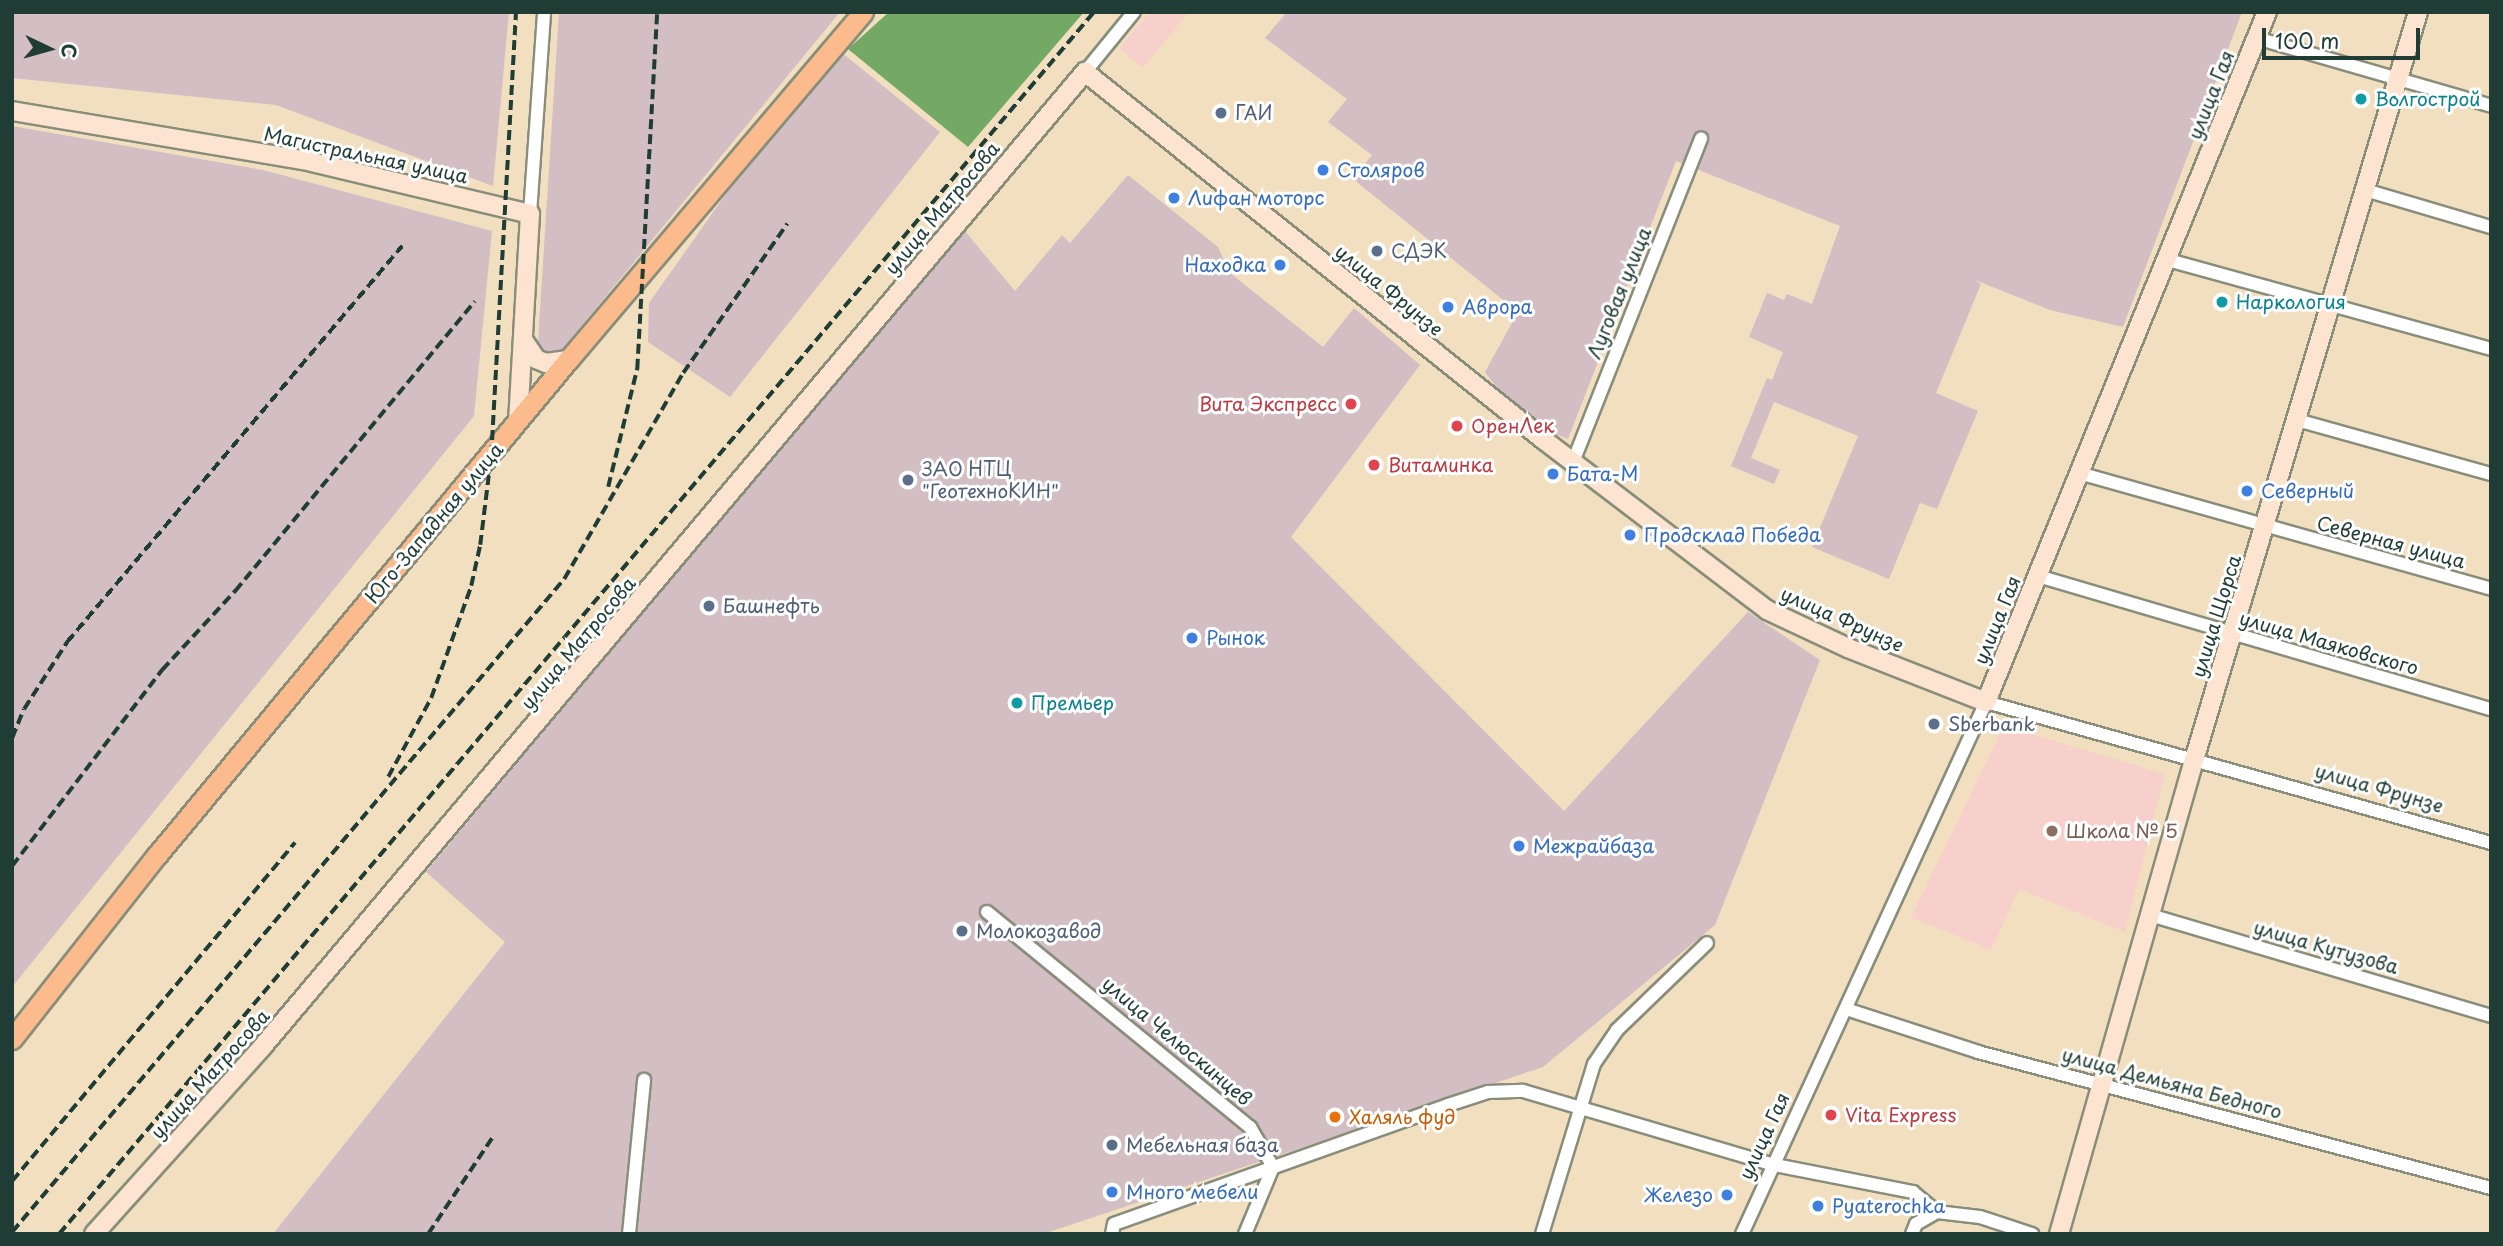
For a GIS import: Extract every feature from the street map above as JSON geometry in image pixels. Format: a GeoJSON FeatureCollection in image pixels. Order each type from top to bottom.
{"type":"FeatureCollection","features":[{"type":"Feature","properties":{"kind":"main road","name":"Юго-Западная улица"},"geometry":{"type":"LineString","coordinates":[[12,1039],[157,855],[568,360],[863,12]]}},
{"type":"Feature","properties":{"kind":"street"},"geometry":{"type":"LineString","coordinates":[[518,422],[544,12]]}},
{"type":"Feature","properties":{"kind":"street"},"geometry":{"type":"LineString","coordinates":[[1085,72],[1134,12]]}},
{"type":"Feature","properties":{"kind":"street","name":"улица Гая"},"geometry":{"type":"LineString","coordinates":[[1742,1234],[1986,702],[2267,12]]}},
{"type":"Feature","properties":{"kind":"street","name":"улица Щорса"},"geometry":{"type":"LineString","coordinates":[[2059,1234],[2194,760],[2418,12]]}},
{"type":"Feature","properties":{"kind":"street"},"geometry":{"type":"LineString","coordinates":[[2256,37],[2491,106]]}},
{"type":"Feature","properties":{"kind":"street","name":"улица Фрунзе"},"geometry":{"type":"LineString","coordinates":[[1085,72],[1573,462],[1767,610],[1848,648],[1986,702],[2491,843]]}},
{"type":"Feature","properties":{"kind":"street","name":"улица Матросова"},"geometry":{"type":"LineString","coordinates":[[94,1234],[263,1046],[1085,72]]}},
{"type":"Feature","properties":{"kind":"street","name":"Магистральная улица"},"geometry":{"type":"LineString","coordinates":[[12,111],[312,162],[530,214]]}},
{"type":"Feature","properties":{"kind":"street","name":"Луговая улица"},"geometry":{"type":"LineString","coordinates":[[1573,462],[1701,138]]}},
{"type":"Feature","properties":{"kind":"street"},"geometry":{"type":"LineString","coordinates":[[2365,190],[2491,227]]}},
{"type":"Feature","properties":{"kind":"street"},"geometry":{"type":"LineString","coordinates":[[2168,260],[2332,303],[2491,349]]}},
{"type":"Feature","properties":{"kind":"street"},"geometry":{"type":"LineString","coordinates":[[524,341],[536,359],[546,363],[568,360]]}},
{"type":"Feature","properties":{"kind":"street"},"geometry":{"type":"LineString","coordinates":[[2297,420],[2491,474]]}},
{"type":"Feature","properties":{"kind":"street","name":"Северная улица"},"geometry":{"type":"LineString","coordinates":[[2079,473],[2491,589]]}},
{"type":"Feature","properties":{"kind":"street","name":"улица Маяковского"},"geometry":{"type":"LineString","coordinates":[[2038,576],[2232,636],[2491,709]]}},
{"type":"Feature","properties":{"kind":"street","name":"улица Челюскинцев"},"geometry":{"type":"LineString","coordinates":[[987,912],[1250,1126],[1273,1167]]}},
{"type":"Feature","properties":{"kind":"street","name":"улица Кутузова"},"geometry":{"type":"LineString","coordinates":[[2150,915],[2491,1016]]}},
{"type":"Feature","properties":{"kind":"street"},"geometry":{"type":"LineString","coordinates":[[1542,1234],[1579,1104],[1594,1064],[1617,1030],[1707,943]]}},
{"type":"Feature","properties":{"kind":"street","name":"улица Демьяна Бедного"},"geometry":{"type":"LineString","coordinates":[[1846,1009],[1978,1052],[2491,1188]]}},
{"type":"Feature","properties":{"kind":"street"},"geometry":{"type":"LineString","coordinates":[[629,1234],[644,1080]]}},
{"type":"Feature","properties":{"kind":"street"},"geometry":{"type":"LineString","coordinates":[[1113,1229],[1273,1167],[1488,1092],[1523,1091],[1579,1104],[1775,1165],[1913,1192],[1937,1212],[1980,1217],[2032,1234]]}},
{"type":"Feature","properties":{"kind":"street"},"geometry":{"type":"LineString","coordinates":[[1245,1234],[1273,1167]]}},
{"type":"Feature","properties":{"kind":"street"},"geometry":{"type":"LineString","coordinates":[[1912,1234],[1916,1224],[1937,1212]]}},
{"type":"Feature","properties":{"kind":"shaded area"},"geometry":{"type":"Polygon","coordinates":[[[12,12],[509,12],[493,186],[276,105],[12,78],[12,12]]]}},
{"type":"Feature","properties":{"kind":"shaded area"},"geometry":{"type":"Polygon","coordinates":[[[559,12],[840,12],[559,353],[546,356],[538,342],[559,12]]]}},
{"type":"Feature","properties":{"kind":"shaded area"},"geometry":{"type":"Polygon","coordinates":[[[1150,12],[1189,12],[1143,68],[1119,48],[1150,12]]]}},
{"type":"Feature","properties":{"kind":"shaded area"},"geometry":{"type":"Polygon","coordinates":[[[1287,12],[2242,12],[2123,327],[2050,310],[1975,280],[1981,284],[1936,393],[1978,411],[1937,509],[1920,503],[1889,579],[1812,547],[1858,436],[1774,402],[1751,458],[1780,470],[1774,484],[1731,466],[1767,378],[1772,380],[1783,352],[1749,337],[1767,293],[1784,300],[1787,294],[1812,304],[1840,226],[1676,161],[1568,439],[1548,431],[1497,388],[1485,372],[1518,312],[1353,179],[1372,155],[1328,122],[1347,99],[1265,38],[1287,12]]]}},
{"type":"Feature","properties":{"kind":"shaded area"},"geometry":{"type":"Polygon","coordinates":[[[841,52],[940,132],[730,397],[648,342],[649,303],[740,174],[841,52]]]}},
{"type":"Feature","properties":{"kind":"shaded area"},"geometry":{"type":"Polygon","coordinates":[[[12,126],[263,170],[492,231],[474,416],[12,987],[12,126]]]}},
{"type":"Feature","properties":{"kind":"shaded area"},"geometry":{"type":"Polygon","coordinates":[[[1128,175],[1218,247],[1230,273],[1323,347],[1354,308],[1420,365],[1291,537],[1564,811],[1748,612],[1820,660],[1715,925],[1543,1067],[1043,1234],[273,1234],[505,942],[426,872],[964,230],[1015,291],[1062,235],[1070,243],[1128,175]]]}},
{"type":"Feature","properties":{"kind":"shaded area","name":"Школа № 5"},"geometry":{"type":"Polygon","coordinates":[[[2004,726],[2165,774],[2125,932],[2019,889],[1991,950],[1911,917],[2004,726]]]}},
{"type":"Feature","properties":{"kind":"green space"},"geometry":{"type":"Polygon","coordinates":[[[889,12],[1084,12],[968,147],[848,49],[889,12]]]}},
{"type":"Feature","properties":{"kind":"railway"},"geometry":{"type":"LineString","coordinates":[[388,777],[431,698],[471,586],[480,545],[491,455],[516,12]]}},
{"type":"Feature","properties":{"kind":"railway"},"geometry":{"type":"LineString","coordinates":[[608,487],[637,369],[657,12]]}},
{"type":"Feature","properties":{"kind":"railway"},"geometry":{"type":"LineString","coordinates":[[59,1234],[1094,12]]}},
{"type":"Feature","properties":{"kind":"railway"},"geometry":{"type":"LineString","coordinates":[[12,1232],[564,579],[683,373],[787,224]]}},
{"type":"Feature","properties":{"kind":"railway"},"geometry":{"type":"LineString","coordinates":[[12,738],[24,709],[67,642],[402,246]]}},
{"type":"Feature","properties":{"kind":"railway"},"geometry":{"type":"LineString","coordinates":[[12,866],[162,670],[235,591],[475,301]]}},
{"type":"Feature","properties":{"kind":"railway"},"geometry":{"type":"LineString","coordinates":[[12,1181],[295,843]]}},
{"type":"Feature","properties":{"kind":"railway"},"geometry":{"type":"LineString","coordinates":[[428,1234],[494,1135]]}},
{"type":"Feature","properties":{"kind":"place","name":"Волгострой"},"geometry":{"type":"Point","coordinates":[2361,99]}},
{"type":"Feature","properties":{"kind":"place","name":"ГАИ"},"geometry":{"type":"Point","coordinates":[1221,113]}},
{"type":"Feature","properties":{"kind":"place","name":"Столяров"},"geometry":{"type":"Point","coordinates":[1323,170]}},
{"type":"Feature","properties":{"kind":"place","name":"Лифан моторс"},"geometry":{"type":"Point","coordinates":[1174,198]}},
{"type":"Feature","properties":{"kind":"place","name":"СДЭК"},"geometry":{"type":"Point","coordinates":[1377,251]}},
{"type":"Feature","properties":{"kind":"place","name":"Находка"},"geometry":{"type":"Point","coordinates":[1280,265]}},
{"type":"Feature","properties":{"kind":"place","name":"Наркология"},"geometry":{"type":"Point","coordinates":[2222,302]}},
{"type":"Feature","properties":{"kind":"place","name":"Аврора"},"geometry":{"type":"Point","coordinates":[1448,307]}},
{"type":"Feature","properties":{"kind":"place","name":"Вита Экспресс"},"geometry":{"type":"Point","coordinates":[1351,404]}},
{"type":"Feature","properties":{"kind":"place","name":"ОренЛек"},"geometry":{"type":"Point","coordinates":[1457,426]}},
{"type":"Feature","properties":{"kind":"place","name":"Витаминка"},"geometry":{"type":"Point","coordinates":[1374,465]}},
{"type":"Feature","properties":{"kind":"place","name":"Бата-М"},"geometry":{"type":"Point","coordinates":[1553,474]}},
{"type":"Feature","properties":{"kind":"place","name":"ЗАО НТЦ \"ГеотехноКИН\""},"geometry":{"type":"Point","coordinates":[908,480]}},
{"type":"Feature","properties":{"kind":"place","name":"Северный"},"geometry":{"type":"Point","coordinates":[2247,491]}},
{"type":"Feature","properties":{"kind":"place","name":"Продсклад Победа"},"geometry":{"type":"Point","coordinates":[1630,535]}},
{"type":"Feature","properties":{"kind":"place","name":"Башнефть"},"geometry":{"type":"Point","coordinates":[709,606]}},
{"type":"Feature","properties":{"kind":"place","name":"Рынок"},"geometry":{"type":"Point","coordinates":[1192,638]}},
{"type":"Feature","properties":{"kind":"place","name":"Премьер"},"geometry":{"type":"Point","coordinates":[1017,703]}},
{"type":"Feature","properties":{"kind":"place","name":"Sberbank"},"geometry":{"type":"Point","coordinates":[1934,724]}},
{"type":"Feature","properties":{"kind":"place","name":"Школа № 5"},"geometry":{"type":"Point","coordinates":[2052,831]}},
{"type":"Feature","properties":{"kind":"place","name":"Межрайбаза"},"geometry":{"type":"Point","coordinates":[1519,846]}},
{"type":"Feature","properties":{"kind":"place","name":"Молокозавод"},"geometry":{"type":"Point","coordinates":[962,931]}},
{"type":"Feature","properties":{"kind":"place","name":"Vita Express"},"geometry":{"type":"Point","coordinates":[1831,1115]}},
{"type":"Feature","properties":{"kind":"place","name":"Халяль фуд"},"geometry":{"type":"Point","coordinates":[1335,1117]}},
{"type":"Feature","properties":{"kind":"place","name":"Мебельная база"},"geometry":{"type":"Point","coordinates":[1112,1145]}},
{"type":"Feature","properties":{"kind":"place","name":"Много мебели"},"geometry":{"type":"Point","coordinates":[1112,1192]}},
{"type":"Feature","properties":{"kind":"place","name":"Железо"},"geometry":{"type":"Point","coordinates":[1727,1195]}},
{"type":"Feature","properties":{"kind":"place","name":"Pyaterochka"},"geometry":{"type":"Point","coordinates":[1818,1206]}}]}
